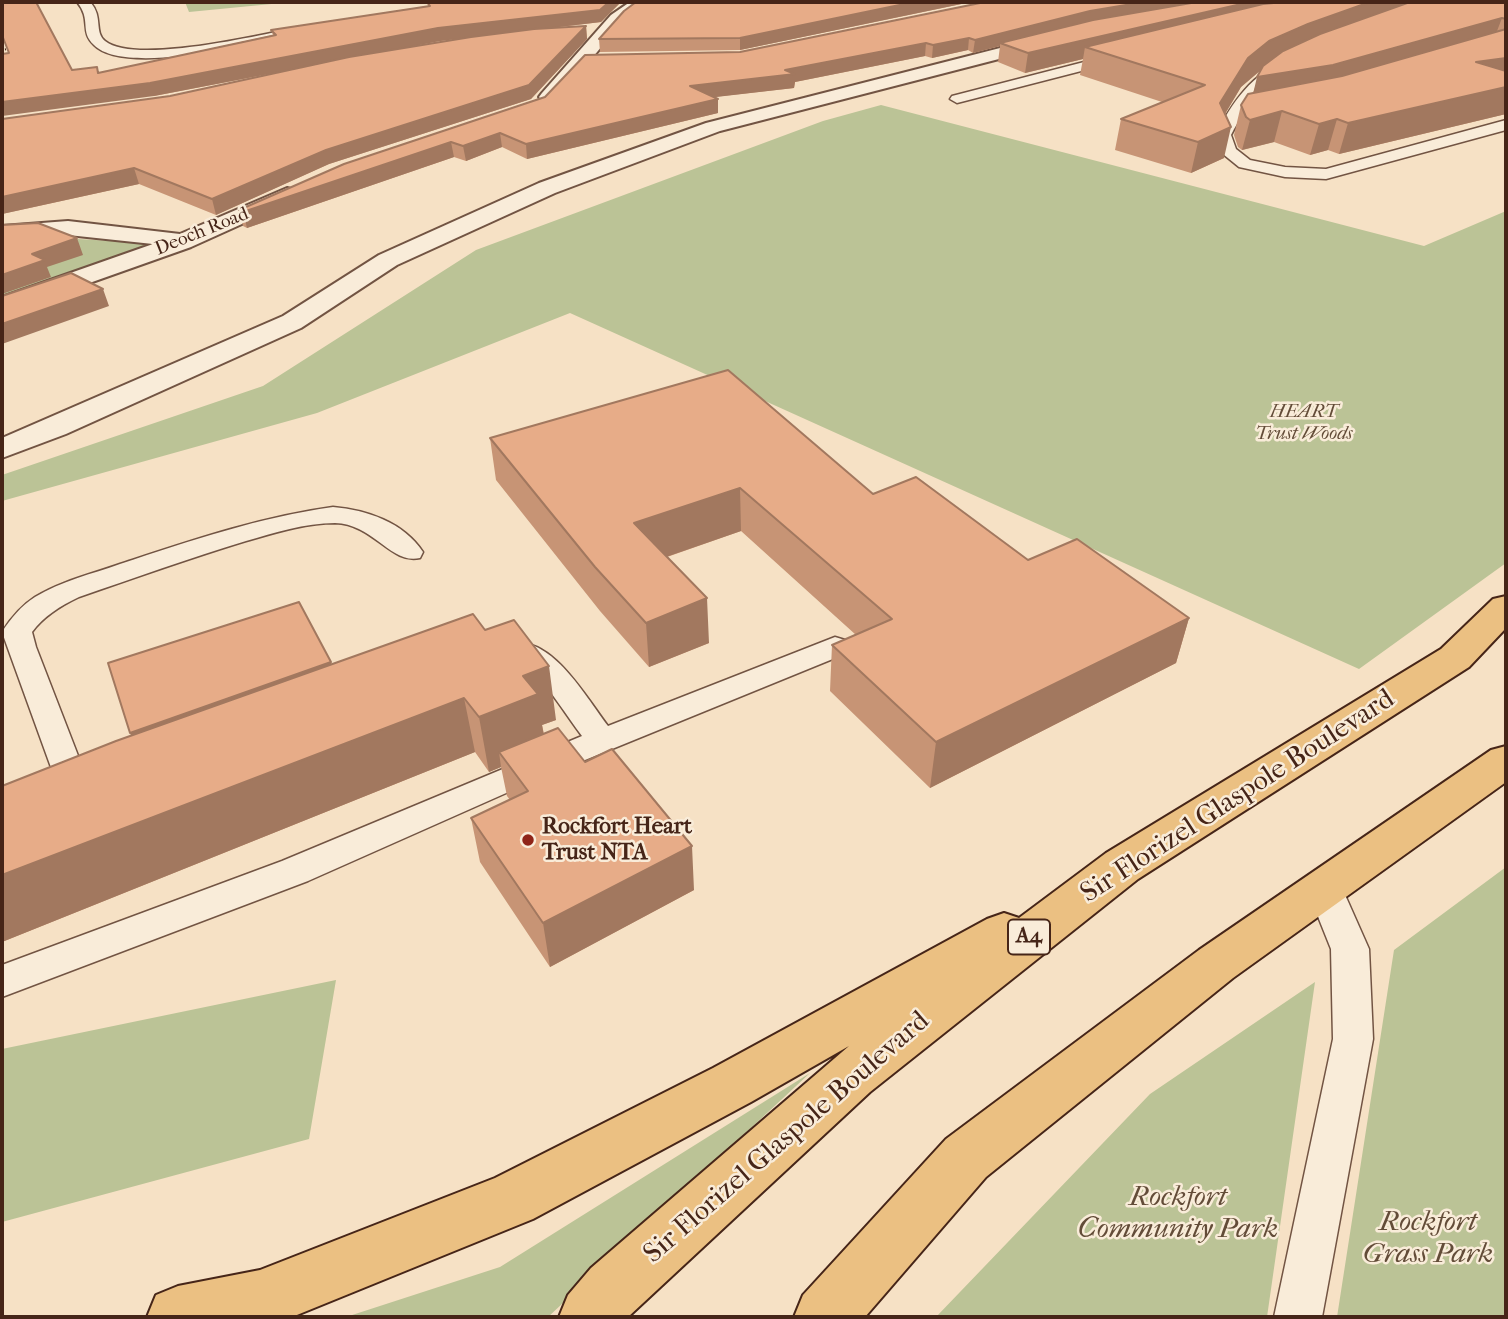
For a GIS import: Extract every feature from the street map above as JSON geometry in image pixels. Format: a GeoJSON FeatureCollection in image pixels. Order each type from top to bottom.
{"type":"FeatureCollection","features":[{"type":"Feature","properties":{"kind":"highway","name":"Sir Florizel Glaspole Boulevard"},"geometry":{"type":"LineString","coordinates":[[590,1317],[612,1289],[852,1074],[1122,866],[1455,658],[1506,607]]}},
{"type":"Feature","properties":{"kind":"highway"},"geometry":{"type":"LineString","coordinates":[[825,1317],[965,1158],[1216,964],[1506,761]]}},
{"type":"Feature","properties":{"kind":"highway"},"geometry":{"type":"LineString","coordinates":[[178,1317],[260,1300],[513,1199],[732,1085],[1122,866]]}},
{"type":"Feature","properties":{"kind":"street"},"geometry":{"type":"LineString","coordinates":[[528,109],[539,105],[551,95],[606,30],[627,9],[642,2]]}},
{"type":"Feature","properties":{"kind":"street"},"geometry":{"type":"LineString","coordinates":[[582,32],[606,30]]}},
{"type":"Feature","properties":{"kind":"street"},"geometry":{"type":"LineString","coordinates":[[2,449],[292,322],[388,260],[547,188],[713,127],[1076,34]]}},
{"type":"Feature","properties":{"kind":"street"},"geometry":{"type":"LineString","coordinates":[[580,61],[605,61]]}},
{"type":"Feature","properties":{"kind":"street","name":"Deoch Road"},"geometry":{"type":"LineString","coordinates":[[2,306],[183,242],[268,205],[304,186]]}},
{"type":"Feature","properties":{"kind":"street"},"geometry":{"type":"LineString","coordinates":[[2,233],[54,228],[108,230],[183,242]]}},
{"type":"Feature","properties":{"kind":"lane"},"geometry":{"type":"LineString","coordinates":[[83,2],[90,9],[94,21],[91,31],[101,45],[115,51],[150,54],[173,52],[285,34]]}},
{"type":"Feature","properties":{"kind":"lane"},"geometry":{"type":"LineString","coordinates":[[957,99],[1131,54]]}},
{"type":"Feature","properties":{"kind":"lane"},"geometry":{"type":"LineString","coordinates":[[1307,56],[1269,74],[1248,92],[1223,135],[1228,151],[1234,157],[1266,168],[1317,174],[1342,172],[1506,125]]}},
{"type":"Feature","properties":{"kind":"lane"},"geometry":{"type":"LineString","coordinates":[[1233,117],[1260,112]]}},
{"type":"Feature","properties":{"kind":"lane"},"geometry":{"type":"LineString","coordinates":[[80,804],[21,647],[17,632],[27,616],[48,601],[69,592],[243,534],[315,516],[345,515],[363,519],[410,552]]}},
{"type":"Feature","properties":{"kind":"lane"},"geometry":{"type":"LineString","coordinates":[[2,981],[295,871],[835,647]]}},
{"type":"Feature","properties":{"kind":"lane"},"geometry":{"type":"LineString","coordinates":[[483,654],[504,649],[523,651],[536,657],[603,741]]}},
{"type":"Feature","properties":{"kind":"lane"},"geometry":{"type":"LineString","coordinates":[[1298,1317],[1353,1039],[1350,949],[1325,889]]}},
{"type":"Feature","properties":{"kind":"path"},"geometry":{"type":"LineString","coordinates":[[2,50],[14,48]]}},
{"type":"Feature","properties":{"kind":"green space"},"geometry":{"type":"Polygon","coordinates":[[[185,2],[292,2],[189,12],[185,2]]]}},
{"type":"Feature","properties":{"kind":"green space","name":"HEART Trust Woods"},"geometry":{"type":"Polygon","coordinates":[[[881,105],[1424,246],[1506,211],[1506,563],[1359,669],[570,313],[317,413],[2,501],[2,475],[263,386],[476,250],[823,121],[881,105]]]}},
{"type":"Feature","properties":{"kind":"green space"},"geometry":{"type":"Polygon","coordinates":[[[28,236],[162,244],[2,296],[2,241],[28,236]]]}},
{"type":"Feature","properties":{"kind":"green space","name":"Rockfort Grass Park"},"geometry":{"type":"Polygon","coordinates":[[[1506,867],[1506,1317],[1337,1317],[1394,950],[1506,867]]]}},
{"type":"Feature","properties":{"kind":"green space"},"geometry":{"type":"Polygon","coordinates":[[[336,980],[309,1139],[2,1222],[2,1049],[336,980]]]}},
{"type":"Feature","properties":{"kind":"green space","name":"Rockfort Community Park"},"geometry":{"type":"Polygon","coordinates":[[[1315,982],[1267,1317],[936,1317],[1150,1094],[1315,982]]]}},
{"type":"Feature","properties":{"kind":"green space"},"geometry":{"type":"Polygon","coordinates":[[[810,1073],[548,1317],[346,1317],[500,1267],[810,1073]]]}},
{"type":"Feature","properties":{"kind":"building"},"geometry":{"type":"Polygon","coordinates":[[[2,2],[36,2],[72,70],[97,67],[98,73],[276,35],[271,30],[430,6],[427,2],[609,2],[600,10],[438,28],[150,83],[2,102],[2,54],[9,53],[2,35],[2,2]]]}},
{"type":"Feature","properties":{"kind":"building"},"geometry":{"type":"Polygon","coordinates":[[[636,2],[914,2],[740,38],[599,39],[624,11],[636,2]]]}},
{"type":"Feature","properties":{"kind":"building"},"geometry":{"type":"Polygon","coordinates":[[[985,2],[1144,2],[1090,11],[975,40],[969,38],[933,45],[926,43],[785,70],[795,74],[690,86],[718,99],[526,144],[500,133],[463,146],[451,142],[243,212],[239,210],[344,164],[545,97],[585,55],[740,52],[985,2]]]}},
{"type":"Feature","properties":{"kind":"building"},"geometry":{"type":"Polygon","coordinates":[[[1197,2],[1250,2],[1028,53],[1000,43],[1093,20],[1197,2]]]}},
{"type":"Feature","properties":{"kind":"building"},"geometry":{"type":"Polygon","coordinates":[[[1370,2],[1269,41],[1248,58],[1220,103],[1231,127],[1198,142],[1121,119],[1205,85],[1085,47],[1263,4],[1370,2]]]}},
{"type":"Feature","properties":{"kind":"building"},"geometry":{"type":"Polygon","coordinates":[[[1410,2],[1506,2],[1506,19],[1333,65],[1257,77],[1263,66],[1283,51],[1320,34],[1410,2]]]}},
{"type":"Feature","properties":{"kind":"building"},"geometry":{"type":"Polygon","coordinates":[[[586,26],[529,85],[326,150],[212,199],[134,168],[2,197],[2,119],[170,96],[349,57],[471,37],[586,26]]]}},
{"type":"Feature","properties":{"kind":"building"},"geometry":{"type":"Polygon","coordinates":[[[1506,29],[1506,58],[1476,62],[1506,71],[1506,87],[1348,123],[1337,119],[1319,124],[1282,111],[1250,120],[1241,105],[1248,94],[1342,76],[1506,29]]]}},
{"type":"Feature","properties":{"kind":"building"},"geometry":{"type":"Polygon","coordinates":[[[38,223],[77,238],[32,254],[45,260],[2,275],[2,225],[38,223]]]}},
{"type":"Feature","properties":{"kind":"building"},"geometry":{"type":"Polygon","coordinates":[[[71,273],[103,289],[2,324],[2,296],[71,273]]]}},
{"type":"Feature","properties":{"kind":"building"},"geometry":{"type":"Polygon","coordinates":[[[728,370],[873,494],[916,477],[1028,560],[1077,539],[1189,618],[936,742],[832,645],[892,619],[740,488],[634,523],[707,598],[646,623],[595,567],[490,438],[728,370]]]}},
{"type":"Feature","properties":{"kind":"building"},"geometry":{"type":"Polygon","coordinates":[[[299,602],[331,662],[130,733],[108,663],[299,602]]]}},
{"type":"Feature","properties":{"kind":"building"},"geometry":{"type":"Polygon","coordinates":[[[473,614],[485,630],[514,620],[549,666],[523,676],[538,694],[479,717],[464,698],[2,875],[2,786],[116,741],[473,614]]]}},
{"type":"Feature","properties":{"kind":"building"},"geometry":{"type":"Polygon","coordinates":[[[558,728],[585,762],[612,749],[692,846],[543,923],[471,818],[528,791],[499,752],[558,728]]]}},
{"type":"Feature","properties":{"kind":"place","name":"Rockfort Heart Trust NTA"},"geometry":{"type":"Point","coordinates":[528,840]}}]}
